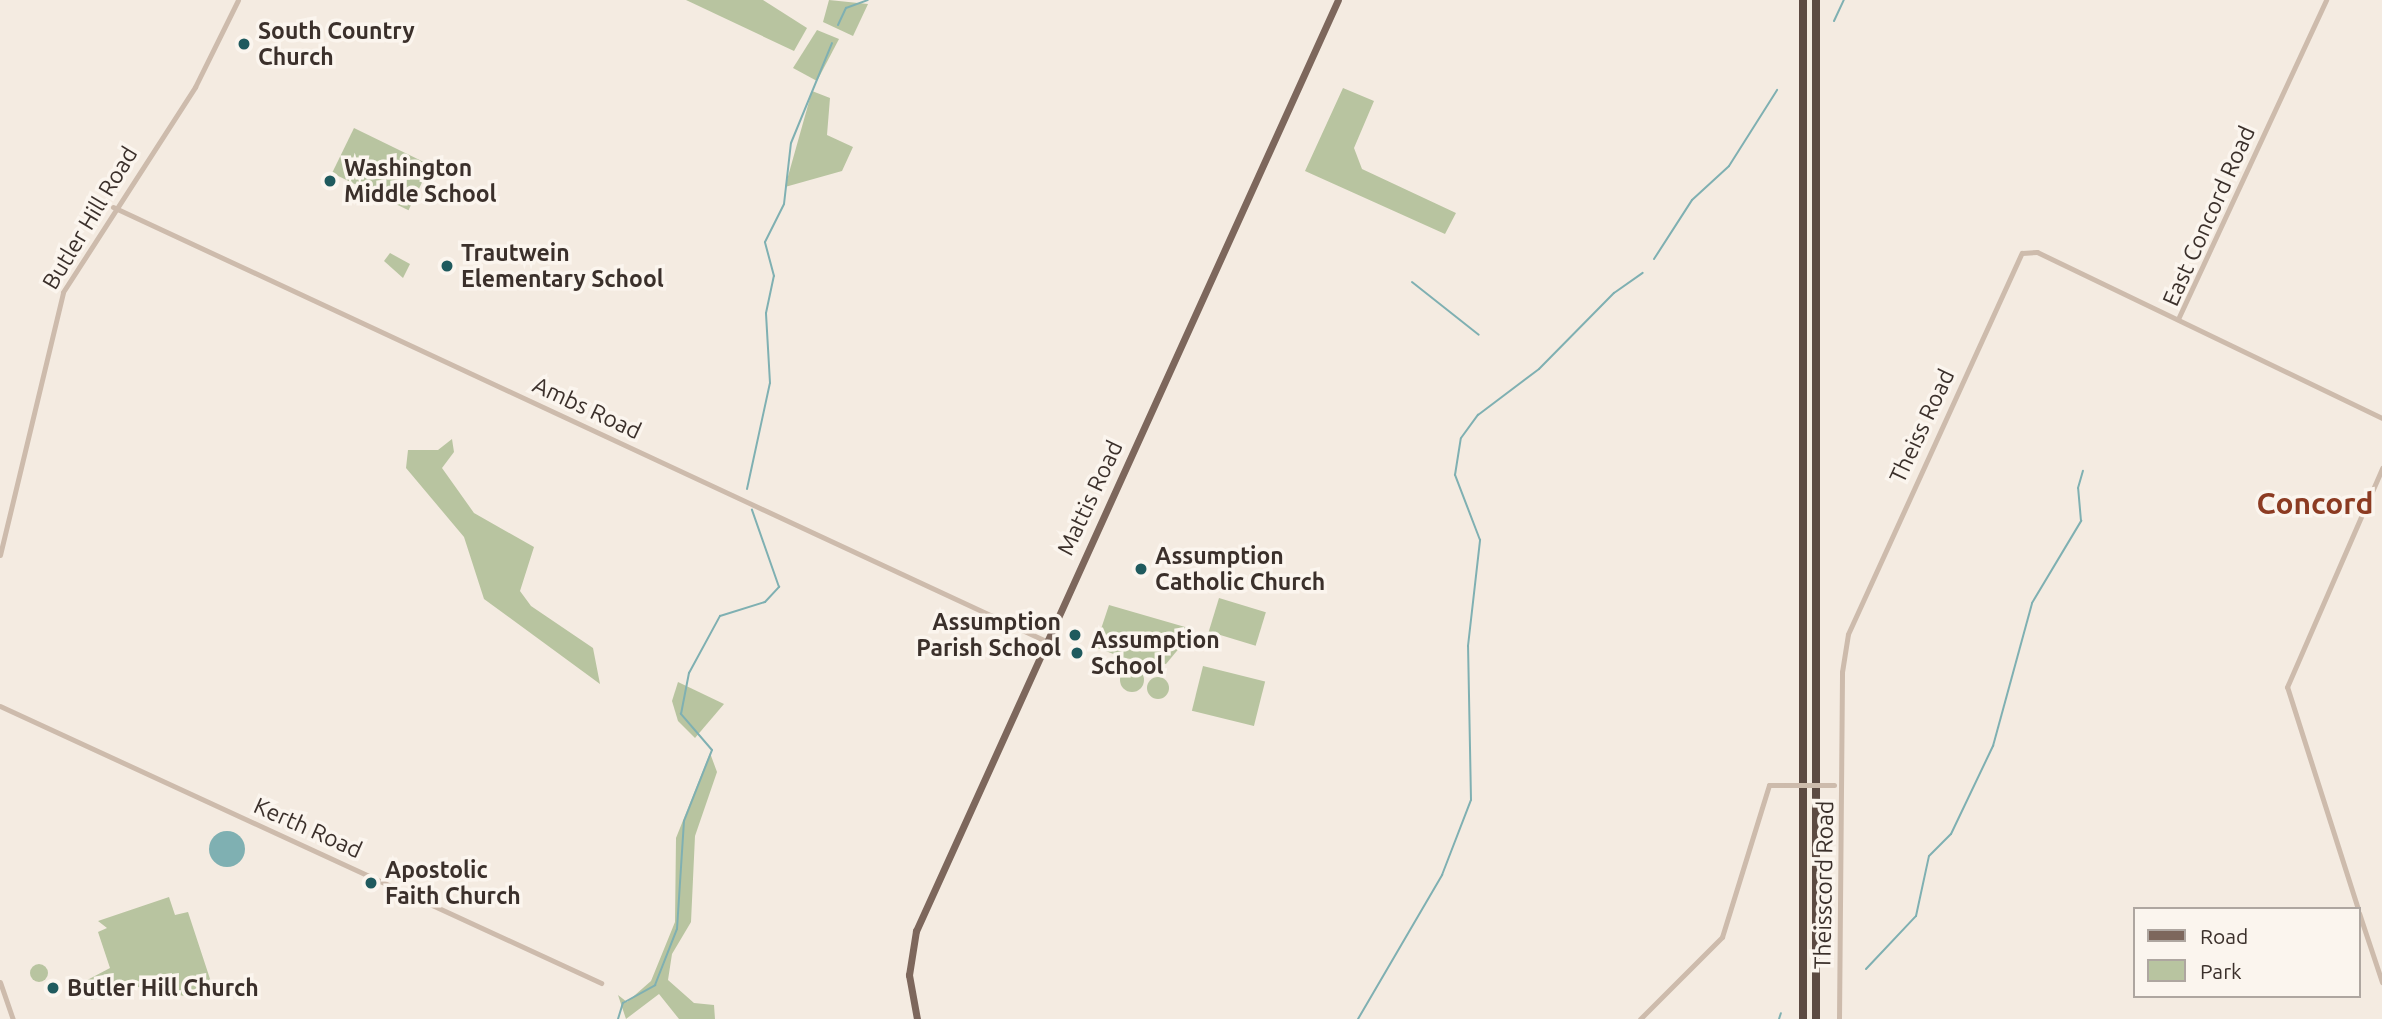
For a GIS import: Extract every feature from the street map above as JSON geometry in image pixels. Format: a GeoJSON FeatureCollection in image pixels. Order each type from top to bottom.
{"type":"FeatureCollection","features":[{"type":"Feature","properties":{"kind":"highway"},"geometry":{"type":"LineString","coordinates":[[1802,1019],[1803,0]]}},
{"type":"Feature","properties":{"kind":"highway"},"geometry":{"type":"LineString","coordinates":[[1816,0],[1816,1019]]}},
{"type":"Feature","properties":{"kind":"main road","name":"Mattis Road"},"geometry":{"type":"LineString","coordinates":[[917,1019],[909,985],[913,940],[1338,0]]}},
{"type":"Feature","properties":{"kind":"street","name":"Butler Hill Road"},"geometry":{"type":"LineString","coordinates":[[0,555],[55,312],[113,207],[195,86],[238,0]]}},
{"type":"Feature","properties":{"kind":"street","name":"East Concord Road"},"geometry":{"type":"LineString","coordinates":[[2326,0],[2178,319],[2382,418]]}},
{"type":"Feature","properties":{"kind":"street","name":"Ambs Road"},"geometry":{"type":"LineString","coordinates":[[113,207],[1046,641]]}},
{"type":"Feature","properties":{"kind":"street","name":"Theiss Road"},"geometry":{"type":"LineString","coordinates":[[1844,785],[1842,673],[1853,618],[2022,253],[2038,251],[2178,319]]}},
{"type":"Feature","properties":{"kind":"street"},"geometry":{"type":"LineString","coordinates":[[2357,907],[2287,683],[2382,468]]}},
{"type":"Feature","properties":{"kind":"street","name":"Kerth Road"},"geometry":{"type":"LineString","coordinates":[[0,706],[601,984]]}},
{"type":"Feature","properties":{"kind":"street","name":"Theisscord Road"},"geometry":{"type":"LineString","coordinates":[[1640,1019],[1727,928],[1769,785],[1844,785],[1839,1019]]}},
{"type":"Feature","properties":{"kind":"street"},"geometry":{"type":"LineString","coordinates":[[2361,920],[2382,982]]}},
{"type":"Feature","properties":{"kind":"street"},"geometry":{"type":"LineString","coordinates":[[0,982],[13,1019]]}},
{"type":"Feature","properties":{"kind":"green space"},"geometry":{"type":"Polygon","coordinates":[[[686,0],[763,0],[807,28],[794,51],[686,0]]]}},
{"type":"Feature","properties":{"kind":"green space"},"geometry":{"type":"Polygon","coordinates":[[[829,0],[868,4],[853,36],[823,22],[829,0]]]}},
{"type":"Feature","properties":{"kind":"green space"},"geometry":{"type":"Polygon","coordinates":[[[817,30],[839,39],[817,81],[793,68],[817,30]]]}},
{"type":"Feature","properties":{"kind":"green space"},"geometry":{"type":"Polygon","coordinates":[[[1343,88],[1374,101],[1354,148],[1362,169],[1456,213],[1445,234],[1305,171],[1343,88]]]}},
{"type":"Feature","properties":{"kind":"green space"},"geometry":{"type":"Polygon","coordinates":[[[812,91],[830,98],[827,135],[853,147],[842,171],[785,187],[812,91]]]}},
{"type":"Feature","properties":{"kind":"green space"},"geometry":{"type":"Polygon","coordinates":[[[354,128],[430,165],[408,210],[332,173],[354,128]]]}},
{"type":"Feature","properties":{"kind":"green space"},"geometry":{"type":"Polygon","coordinates":[[[390,253],[410,264],[403,278],[384,261],[390,253]]]}},
{"type":"Feature","properties":{"kind":"green space"},"geometry":{"type":"Polygon","coordinates":[[[452,439],[454,452],[442,468],[474,513],[534,547],[520,591],[531,606],[593,648],[600,684],[484,599],[464,537],[406,468],[408,450],[438,450],[452,439]]]}},
{"type":"Feature","properties":{"kind":"green space"},"geometry":{"type":"Polygon","coordinates":[[[1219,598],[1266,612],[1256,646],[1209,631],[1219,598]]]}},
{"type":"Feature","properties":{"kind":"green space"},"geometry":{"type":"Polygon","coordinates":[[[1109,605],[1192,629],[1191,634],[1166,664],[1124,658],[1095,647],[1109,605]]]}},
{"type":"Feature","properties":{"kind":"green space"},"geometry":{"type":"Polygon","coordinates":[[[1203,666],[1265,681],[1254,726],[1192,711],[1203,666]]]}},
{"type":"Feature","properties":{"kind":"green space"},"geometry":{"type":"Polygon","coordinates":[[[1132,668],[1143,675],[1144,680],[1137,691],[1132,692],[1121,685],[1120,680],[1127,669],[1132,668]]]}},
{"type":"Feature","properties":{"kind":"green space"},"geometry":{"type":"Polygon","coordinates":[[[1158,677],[1166,680],[1169,688],[1166,696],[1158,699],[1150,696],[1147,688],[1150,680],[1158,677]]]}},
{"type":"Feature","properties":{"kind":"green space"},"geometry":{"type":"Polygon","coordinates":[[[678,682],[724,704],[695,738],[678,721],[672,701],[678,682]]]}},
{"type":"Feature","properties":{"kind":"green space"},"geometry":{"type":"Polygon","coordinates":[[[710,753],[717,772],[695,836],[691,922],[672,954],[668,980],[694,1003],[714,1005],[715,1019],[679,1019],[659,994],[626,1019],[618,995],[627,1002],[651,981],[675,922],[676,838],[710,753]]]}},
{"type":"Feature","properties":{"kind":"green space"},"geometry":{"type":"Polygon","coordinates":[[[169,897],[175,915],[188,912],[212,985],[184,996],[133,986],[91,1000],[85,983],[74,987],[110,968],[98,932],[107,928],[98,921],[169,897]]]}},
{"type":"Feature","properties":{"kind":"green space"},"geometry":{"type":"Polygon","coordinates":[[[39,964],[45,967],[48,973],[45,979],[39,982],[33,979],[30,973],[33,967],[39,964]]]}},
{"type":"Feature","properties":{"kind":"water"},"geometry":{"type":"Polygon","coordinates":[[[227,831],[240,836],[245,849],[240,862],[227,867],[214,862],[209,849],[214,836],[227,831]]]}},
{"type":"Feature","properties":{"kind":"waterway"},"geometry":{"type":"LineString","coordinates":[[838,25],[846,8],[868,0]]}},
{"type":"Feature","properties":{"kind":"waterway"},"geometry":{"type":"LineString","coordinates":[[1834,21],[1844,0]]}},
{"type":"Feature","properties":{"kind":"waterway"},"geometry":{"type":"LineString","coordinates":[[747,489],[770,383],[766,313],[774,276],[765,242],[784,204],[791,143],[832,43]]}},
{"type":"Feature","properties":{"kind":"waterway"},"geometry":{"type":"LineString","coordinates":[[1654,259],[1692,200],[1729,166],[1777,90]]}},
{"type":"Feature","properties":{"kind":"waterway"},"geometry":{"type":"LineString","coordinates":[[1358,1019],[1442,875],[1471,800],[1468,646],[1480,540],[1455,475],[1461,438],[1478,415],[1539,369],[1614,293],[1643,273]]}},
{"type":"Feature","properties":{"kind":"waterway"},"geometry":{"type":"LineString","coordinates":[[1412,282],[1479,335]]}},
{"type":"Feature","properties":{"kind":"waterway"},"geometry":{"type":"LineString","coordinates":[[1866,969],[1916,916],[1929,856],[1951,834],[1993,746],[2032,603],[2081,521],[2078,488],[2083,471]]}},
{"type":"Feature","properties":{"kind":"waterway"},"geometry":{"type":"LineString","coordinates":[[618,1019],[623,1003],[655,985],[677,929],[684,821],[712,750],[681,714],[689,673],[720,616],[765,602],[779,587],[752,510]]}},
{"type":"Feature","properties":{"kind":"waterway"},"geometry":{"type":"LineString","coordinates":[[1779,1019],[1781,1013]]}},
{"type":"Feature","properties":{"kind":"place","name":"South Country Church"},"geometry":{"type":"Point","coordinates":[244,44]}},
{"type":"Feature","properties":{"kind":"place","name":"Washington Middle School"},"geometry":{"type":"Point","coordinates":[330,181]}},
{"type":"Feature","properties":{"kind":"place","name":"Trautwein Elementary School"},"geometry":{"type":"Point","coordinates":[447,266]}},
{"type":"Feature","properties":{"kind":"place","name":"Assumption Catholic Church"},"geometry":{"type":"Point","coordinates":[1141,569]}},
{"type":"Feature","properties":{"kind":"place","name":"Assumption Parish School"},"geometry":{"type":"Point","coordinates":[1075,635]}},
{"type":"Feature","properties":{"kind":"place","name":"Assumption School"},"geometry":{"type":"Point","coordinates":[1077,653]}},
{"type":"Feature","properties":{"kind":"place","name":"Apostolic Faith Church"},"geometry":{"type":"Point","coordinates":[371,883]}},
{"type":"Feature","properties":{"kind":"place","name":"Butler Hill Church"},"geometry":{"type":"Point","coordinates":[53,988]}},
{"type":"Feature","properties":{"kind":"district","name":"Concord"},"geometry":{"type":"Point","coordinates":[2315,503]}}]}
